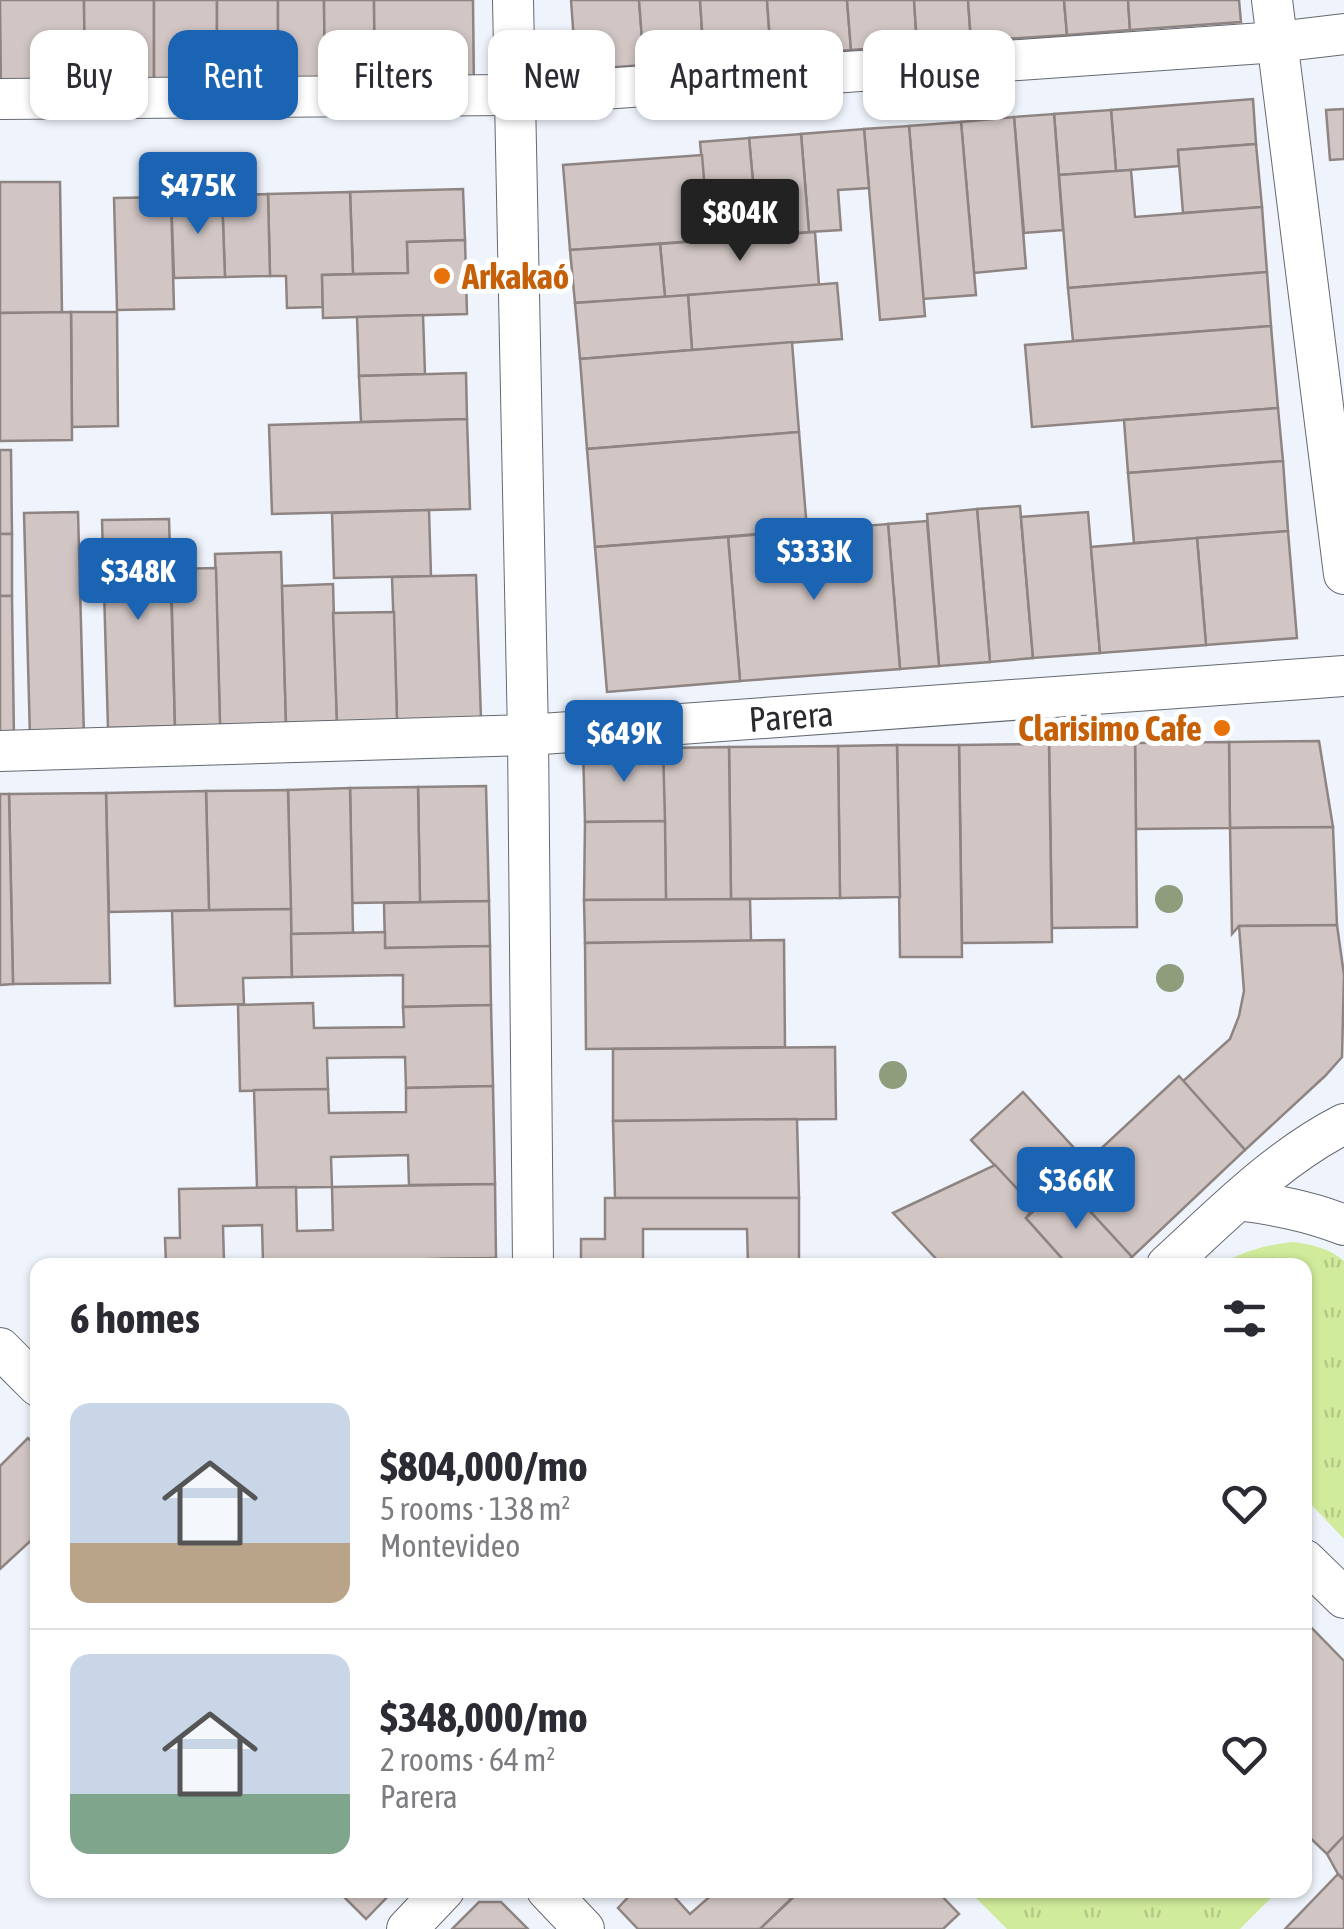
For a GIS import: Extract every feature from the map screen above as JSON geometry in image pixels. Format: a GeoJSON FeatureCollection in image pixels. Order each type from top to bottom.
{"type":"FeatureCollection","features":[{"type":"Feature","properties":{"kind":"street"},"geometry":{"type":"LineString","coordinates":[[513,0],[514,30]]}},
{"type":"Feature","properties":{"kind":"street"},"geometry":{"type":"LineString","coordinates":[[1272,0],[1344,574]]}},
{"type":"Feature","properties":{"kind":"street"},"geometry":{"type":"LineString","coordinates":[[615,88],[1344,34]]}},
{"type":"Feature","properties":{"kind":"street"},"geometry":{"type":"LineString","coordinates":[[0,99],[488,95]]}},
{"type":"Feature","properties":{"kind":"street"},"geometry":{"type":"LineString","coordinates":[[516,120],[533,1258]]}},
{"type":"Feature","properties":{"kind":"street","name":"Parera"},"geometry":{"type":"LineString","coordinates":[[0,751],[528,736],[1344,676]]}},
{"type":"Feature","properties":{"kind":"street"},"geometry":{"type":"LineString","coordinates":[[1175,1258],[1301,1149],[1344,1124]]}},
{"type":"Feature","properties":{"kind":"street"},"geometry":{"type":"LineString","coordinates":[[1238,1200],[1318,1214],[1344,1225]]}},
{"type":"Feature","properties":{"kind":"street"},"geometry":{"type":"LineString","coordinates":[[0,1348],[30,1378]]}},
{"type":"Feature","properties":{"kind":"street"},"geometry":{"type":"LineString","coordinates":[[1312,1567],[1344,1598]]}},
{"type":"Feature","properties":{"kind":"street"},"geometry":{"type":"LineString","coordinates":[[407,1929],[436,1898]]}},
{"type":"Feature","properties":{"kind":"street"},"geometry":{"type":"LineString","coordinates":[[555,1898],[584,1929]]}},
{"type":"Feature","properties":{"kind":"green space"},"geometry":{"type":"Polygon","coordinates":[[[1292,1242],[1320,1247],[1344,1261],[1344,1539],[1312,1505],[1312,1258],[1233,1258],[1292,1242]]]}},
{"type":"Feature","properties":{"kind":"green space"},"geometry":{"type":"Polygon","coordinates":[[[976,1898],[1271,1898],[1240,1929],[1007,1929],[976,1898]]]}},
{"type":"Feature","properties":{"kind":"building"},"geometry":{"type":"Polygon","coordinates":[[[0,0],[84,0],[84,30],[30,30],[30,94],[1,94],[0,0]]]}},
{"type":"Feature","properties":{"kind":"building"},"geometry":{"type":"Polygon","coordinates":[[[84,0],[154,0],[154,94],[148,94],[148,30],[84,30],[84,0]]]}},
{"type":"Feature","properties":{"kind":"building"},"geometry":{"type":"Polygon","coordinates":[[[154,0],[217,0],[217,30],[168,30],[168,94],[154,94],[154,0]]]}},
{"type":"Feature","properties":{"kind":"building"},"geometry":{"type":"Polygon","coordinates":[[[217,0],[278,0],[278,30],[217,30],[217,0]]]}},
{"type":"Feature","properties":{"kind":"building"},"geometry":{"type":"Polygon","coordinates":[[[278,0],[324,0],[324,30],[318,30],[318,94],[298,94],[298,30],[278,30],[278,0]]]}},
{"type":"Feature","properties":{"kind":"building"},"geometry":{"type":"Polygon","coordinates":[[[324,0],[374,0],[374,30],[324,30],[324,0]]]}},
{"type":"Feature","properties":{"kind":"building"},"geometry":{"type":"Polygon","coordinates":[[[374,0],[473,0],[474,93],[468,93],[468,30],[374,30],[374,0]]]}},
{"type":"Feature","properties":{"kind":"building"},"geometry":{"type":"Polygon","coordinates":[[[571,0],[639,0],[641,30],[635,30],[635,66],[615,67],[615,30],[573,30],[571,0]]]}},
{"type":"Feature","properties":{"kind":"building"},"geometry":{"type":"Polygon","coordinates":[[[639,0],[700,0],[702,30],[641,30],[639,0]]]}},
{"type":"Feature","properties":{"kind":"building"},"geometry":{"type":"Polygon","coordinates":[[[700,0],[767,0],[769,30],[702,30],[700,0]]]}},
{"type":"Feature","properties":{"kind":"building"},"geometry":{"type":"Polygon","coordinates":[[[767,0],[847,0],[851,50],[843,51],[843,30],[769,30],[767,0]]]}},
{"type":"Feature","properties":{"kind":"building"},"geometry":{"type":"Polygon","coordinates":[[[847,0],[914,0],[916,30],[863,30],[863,49],[851,50],[847,0]]]}},
{"type":"Feature","properties":{"kind":"building"},"geometry":{"type":"Polygon","coordinates":[[[914,0],[968,0],[970,30],[916,30],[914,0]]]}},
{"type":"Feature","properties":{"kind":"building"},"geometry":{"type":"Polygon","coordinates":[[[968,0],[1064,0],[1067,35],[1015,38],[1015,30],[970,30],[968,0]]]}},
{"type":"Feature","properties":{"kind":"building"},"geometry":{"type":"Polygon","coordinates":[[[1064,0],[1128,0],[1130,30],[1067,35],[1064,0]]]}},
{"type":"Feature","properties":{"kind":"building"},"geometry":{"type":"Polygon","coordinates":[[[1128,0],[1239,0],[1241,22],[1130,30],[1128,0]]]}},
{"type":"Feature","properties":{"kind":"building"},"geometry":{"type":"Polygon","coordinates":[[[1253,99],[1256,144],[1178,150],[1179,166],[1116,171],[1111,110],[1253,99]]]}},
{"type":"Feature","properties":{"kind":"building"},"geometry":{"type":"Polygon","coordinates":[[[1344,109],[1344,159],[1330,160],[1326,110],[1344,109]]]}},
{"type":"Feature","properties":{"kind":"building"},"geometry":{"type":"Polygon","coordinates":[[[1111,110],[1116,171],[1059,175],[1054,114],[1111,110]]]}},
{"type":"Feature","properties":{"kind":"building"},"geometry":{"type":"Polygon","coordinates":[[[1054,114],[1063,230],[1024,233],[1015,117],[1054,114]]]}},
{"type":"Feature","properties":{"kind":"building"},"geometry":{"type":"Polygon","coordinates":[[[1014,120],[1026,268],[974,273],[961,122],[1014,120]]]}},
{"type":"Feature","properties":{"kind":"building"},"geometry":{"type":"Polygon","coordinates":[[[961,122],[976,295],[923,299],[909,126],[961,122]]]}},
{"type":"Feature","properties":{"kind":"building"},"geometry":{"type":"Polygon","coordinates":[[[909,126],[925,316],[880,320],[864,129],[909,126]]]}},
{"type":"Feature","properties":{"kind":"building"},"geometry":{"type":"Polygon","coordinates":[[[864,129],[869,188],[838,190],[841,230],[809,232],[801,134],[864,129]]]}},
{"type":"Feature","properties":{"kind":"building"},"geometry":{"type":"Polygon","coordinates":[[[801,134],[809,232],[758,236],[749,138],[801,134]]]}},
{"type":"Feature","properties":{"kind":"building"},"geometry":{"type":"Polygon","coordinates":[[[749,138],[758,236],[709,240],[700,142],[749,138]]]}},
{"type":"Feature","properties":{"kind":"building"},"geometry":{"type":"Polygon","coordinates":[[[1256,144],[1262,207],[1183,213],[1178,150],[1256,144]]]}},
{"type":"Feature","properties":{"kind":"building"},"geometry":{"type":"Polygon","coordinates":[[[702,155],[709,240],[570,250],[563,165],[702,155]]]}},
{"type":"Feature","properties":{"kind":"building"},"geometry":{"type":"Polygon","coordinates":[[[1131,170],[1135,217],[1262,207],[1267,272],[1068,288],[1059,175],[1131,170]]]}},
{"type":"Feature","properties":{"kind":"building"},"geometry":{"type":"Polygon","coordinates":[[[0,182],[60,182],[62,313],[0,313],[0,182]]]}},
{"type":"Feature","properties":{"kind":"building"},"geometry":{"type":"Polygon","coordinates":[[[463,189],[465,240],[407,242],[408,273],[353,274],[350,192],[463,189]]]}},
{"type":"Feature","properties":{"kind":"building"},"geometry":{"type":"Polygon","coordinates":[[[350,192],[353,274],[322,275],[323,307],[287,308],[286,276],[270,276],[268,194],[350,192]]]}},
{"type":"Feature","properties":{"kind":"building"},"geometry":{"type":"Polygon","coordinates":[[[268,194],[270,276],[225,277],[222,196],[268,194]]]}},
{"type":"Feature","properties":{"kind":"building"},"geometry":{"type":"Polygon","coordinates":[[[222,196],[225,277],[174,278],[171,197],[222,196]]]}},
{"type":"Feature","properties":{"kind":"building"},"geometry":{"type":"Polygon","coordinates":[[[171,197],[174,309],[117,310],[114,198],[171,197]]]}},
{"type":"Feature","properties":{"kind":"building"},"geometry":{"type":"Polygon","coordinates":[[[815,232],[819,285],[665,297],[660,244],[815,232]]]}},
{"type":"Feature","properties":{"kind":"building"},"geometry":{"type":"Polygon","coordinates":[[[465,240],[467,314],[323,318],[322,275],[408,273],[407,242],[465,240]]]}},
{"type":"Feature","properties":{"kind":"building"},"geometry":{"type":"Polygon","coordinates":[[[660,244],[665,297],[575,303],[570,250],[660,244]]]}},
{"type":"Feature","properties":{"kind":"building"},"geometry":{"type":"Polygon","coordinates":[[[1267,272],[1271,326],[1073,341],[1068,288],[1267,272]]]}},
{"type":"Feature","properties":{"kind":"building"},"geometry":{"type":"Polygon","coordinates":[[[837,283],[842,339],[692,350],[688,295],[837,283]]]}},
{"type":"Feature","properties":{"kind":"building"},"geometry":{"type":"Polygon","coordinates":[[[688,295],[692,350],[580,359],[575,303],[688,295]]]}},
{"type":"Feature","properties":{"kind":"building"},"geometry":{"type":"Polygon","coordinates":[[[71,312],[117,312],[118,426],[72,427],[71,312]]]}},
{"type":"Feature","properties":{"kind":"building"},"geometry":{"type":"Polygon","coordinates":[[[71,312],[72,440],[0,441],[0,313],[71,312]]]}},
{"type":"Feature","properties":{"kind":"building"},"geometry":{"type":"Polygon","coordinates":[[[423,315],[425,374],[359,376],[357,317],[423,315]]]}},
{"type":"Feature","properties":{"kind":"building"},"geometry":{"type":"Polygon","coordinates":[[[1271,326],[1278,408],[1032,427],[1025,345],[1271,326]]]}},
{"type":"Feature","properties":{"kind":"building"},"geometry":{"type":"Polygon","coordinates":[[[792,342],[799,432],[587,449],[580,359],[792,342]]]}},
{"type":"Feature","properties":{"kind":"building"},"geometry":{"type":"Polygon","coordinates":[[[466,373],[467,419],[361,422],[359,376],[466,373]]]}},
{"type":"Feature","properties":{"kind":"building"},"geometry":{"type":"Polygon","coordinates":[[[1278,408],[1283,461],[1128,473],[1124,420],[1278,408]]]}},
{"type":"Feature","properties":{"kind":"building"},"geometry":{"type":"Polygon","coordinates":[[[467,419],[470,509],[272,514],[269,425],[467,419]]]}},
{"type":"Feature","properties":{"kind":"building"},"geometry":{"type":"Polygon","coordinates":[[[799,432],[807,530],[595,547],[587,449],[799,432]]]}},
{"type":"Feature","properties":{"kind":"building"},"geometry":{"type":"Polygon","coordinates":[[[0,450],[11,450],[12,534],[0,534],[0,450]]]}},
{"type":"Feature","properties":{"kind":"building"},"geometry":{"type":"Polygon","coordinates":[[[1283,461],[1288,531],[1134,543],[1128,473],[1283,461]]]}},
{"type":"Feature","properties":{"kind":"building"},"geometry":{"type":"Polygon","coordinates":[[[1020,506],[1033,658],[990,662],[977,509],[1020,506]]]}},
{"type":"Feature","properties":{"kind":"building"},"geometry":{"type":"Polygon","coordinates":[[[977,509],[990,662],[939,666],[927,514],[977,509]]]}},
{"type":"Feature","properties":{"kind":"building"},"geometry":{"type":"Polygon","coordinates":[[[429,510],[431,576],[334,578],[332,513],[429,510]]]}},
{"type":"Feature","properties":{"kind":"building"},"geometry":{"type":"Polygon","coordinates":[[[78,512],[84,737],[30,738],[24,513],[78,512]]]}},
{"type":"Feature","properties":{"kind":"building"},"geometry":{"type":"Polygon","coordinates":[[[1088,512],[1100,653],[1033,658],[1021,517],[1088,512]]]}},
{"type":"Feature","properties":{"kind":"building"},"geometry":{"type":"Polygon","coordinates":[[[169,519],[175,726],[108,728],[102,520],[169,519]]]}},
{"type":"Feature","properties":{"kind":"building"},"geometry":{"type":"Polygon","coordinates":[[[927,521],[939,666],[900,669],[888,524],[927,521]]]}},
{"type":"Feature","properties":{"kind":"building"},"geometry":{"type":"Polygon","coordinates":[[[888,524],[900,669],[740,681],[728,537],[888,524]]]}},
{"type":"Feature","properties":{"kind":"building"},"geometry":{"type":"Polygon","coordinates":[[[1288,531],[1297,638],[1206,645],[1197,538],[1288,531]]]}},
{"type":"Feature","properties":{"kind":"building"},"geometry":{"type":"Polygon","coordinates":[[[0,534],[12,534],[12,596],[0,596],[0,534]]]}},
{"type":"Feature","properties":{"kind":"building"},"geometry":{"type":"Polygon","coordinates":[[[728,537],[740,681],[607,692],[595,547],[728,537]]]}},
{"type":"Feature","properties":{"kind":"building"},"geometry":{"type":"Polygon","coordinates":[[[1197,538],[1206,645],[1100,653],[1091,547],[1197,538]]]}},
{"type":"Feature","properties":{"kind":"building"},"geometry":{"type":"Polygon","coordinates":[[[281,552],[286,723],[220,725],[215,554],[281,552]]]}},
{"type":"Feature","properties":{"kind":"building"},"geometry":{"type":"Polygon","coordinates":[[[216,568],[220,725],[175,726],[171,569],[216,568]]]}},
{"type":"Feature","properties":{"kind":"building"},"geometry":{"type":"Polygon","coordinates":[[[476,575],[481,718],[397,720],[392,577],[476,575]]]}},
{"type":"Feature","properties":{"kind":"building"},"geometry":{"type":"Polygon","coordinates":[[[333,584],[337,722],[286,723],[282,586],[333,584]]]}},
{"type":"Feature","properties":{"kind":"building"},"geometry":{"type":"Polygon","coordinates":[[[0,596],[12,596],[14,741],[0,741],[0,596]]]}},
{"type":"Feature","properties":{"kind":"building"},"geometry":{"type":"Polygon","coordinates":[[[394,612],[397,720],[337,722],[333,613],[394,612]]]}},
{"type":"Feature","properties":{"kind":"building"},"geometry":{"type":"Polygon","coordinates":[[[1319,741],[1333,827],[1230,828],[1229,742],[1319,741]]]}},
{"type":"Feature","properties":{"kind":"building"},"geometry":{"type":"Polygon","coordinates":[[[1229,742],[1230,828],[1136,829],[1135,743],[1229,742]]]}},
{"type":"Feature","properties":{"kind":"building"},"geometry":{"type":"Polygon","coordinates":[[[1135,743],[1137,927],[1052,928],[1049,744],[1135,743]]]}},
{"type":"Feature","properties":{"kind":"building"},"geometry":{"type":"Polygon","coordinates":[[[1049,744],[1052,942],[962,943],[959,745],[1049,744]]]}},
{"type":"Feature","properties":{"kind":"building"},"geometry":{"type":"Polygon","coordinates":[[[897,745],[959,745],[962,957],[900,957],[897,745]]]}},
{"type":"Feature","properties":{"kind":"building"},"geometry":{"type":"Polygon","coordinates":[[[897,745],[900,897],[840,898],[838,746],[897,745]]]}},
{"type":"Feature","properties":{"kind":"building"},"geometry":{"type":"Polygon","coordinates":[[[838,746],[840,898],[731,899],[729,747],[838,746]]]}},
{"type":"Feature","properties":{"kind":"building"},"geometry":{"type":"Polygon","coordinates":[[[729,747],[731,899],[666,900],[663,748],[729,747]]]}},
{"type":"Feature","properties":{"kind":"building"},"geometry":{"type":"Polygon","coordinates":[[[663,748],[665,821],[585,822],[583,749],[663,748]]]}},
{"type":"Feature","properties":{"kind":"building"},"geometry":{"type":"Polygon","coordinates":[[[486,786],[489,901],[420,902],[418,787],[486,786]]]}},
{"type":"Feature","properties":{"kind":"building"},"geometry":{"type":"Polygon","coordinates":[[[418,787],[420,902],[352,903],[350,788],[418,787]]]}},
{"type":"Feature","properties":{"kind":"building"},"geometry":{"type":"Polygon","coordinates":[[[350,788],[353,933],[291,934],[288,790],[350,788]]]}},
{"type":"Feature","properties":{"kind":"building"},"geometry":{"type":"Polygon","coordinates":[[[288,790],[291,909],[209,910],[206,791],[288,790]]]}},
{"type":"Feature","properties":{"kind":"building"},"geometry":{"type":"Polygon","coordinates":[[[206,791],[209,910],[109,912],[106,793],[206,791]]]}},
{"type":"Feature","properties":{"kind":"building"},"geometry":{"type":"Polygon","coordinates":[[[106,793],[110,983],[13,984],[9,794],[106,793]]]}},
{"type":"Feature","properties":{"kind":"building"},"geometry":{"type":"Polygon","coordinates":[[[0,794],[9,794],[13,984],[0,985],[0,794]]]}},
{"type":"Feature","properties":{"kind":"building"},"geometry":{"type":"Polygon","coordinates":[[[665,821],[666,900],[584,900],[585,822],[665,821]]]}},
{"type":"Feature","properties":{"kind":"building"},"geometry":{"type":"Polygon","coordinates":[[[1333,827],[1337,925],[1239,926],[1232,934],[1230,828],[1333,827]]]}},
{"type":"Feature","properties":{"kind":"building"},"geometry":{"type":"Polygon","coordinates":[[[750,899],[751,941],[585,943],[584,900],[750,899]]]}},
{"type":"Feature","properties":{"kind":"building"},"geometry":{"type":"Polygon","coordinates":[[[489,901],[490,946],[385,948],[384,903],[489,901]]]}},
{"type":"Feature","properties":{"kind":"building"},"geometry":{"type":"Polygon","coordinates":[[[291,909],[292,977],[243,978],[244,1004],[175,1006],[172,911],[291,909]]]}},
{"type":"Feature","properties":{"kind":"building"},"geometry":{"type":"Polygon","coordinates":[[[1337,925],[1344,975],[1342,1057],[1245,1150],[1182,1082],[1230,1039],[1239,1016],[1244,991],[1239,926],[1337,925]]]}},
{"type":"Feature","properties":{"kind":"building"},"geometry":{"type":"Polygon","coordinates":[[[385,932],[385,948],[490,946],[491,1005],[403,1007],[403,975],[292,977],[291,934],[385,932]]]}},
{"type":"Feature","properties":{"kind":"building"},"geometry":{"type":"Polygon","coordinates":[[[784,940],[785,1047],[586,1049],[585,943],[784,940]]]}},
{"type":"Feature","properties":{"kind":"building"},"geometry":{"type":"Polygon","coordinates":[[[313,1003],[314,1028],[404,1027],[403,1007],[491,1005],[493,1086],[406,1088],[405,1057],[327,1058],[328,1089],[240,1091],[238,1005],[313,1003]]]}},
{"type":"Feature","properties":{"kind":"building"},"geometry":{"type":"Polygon","coordinates":[[[835,1047],[836,1119],[613,1121],[613,1049],[835,1047]]]}},
{"type":"Feature","properties":{"kind":"building"},"geometry":{"type":"Polygon","coordinates":[[[1179,1076],[1245,1150],[1132,1257],[1064,1183],[1179,1076]]]}},
{"type":"Feature","properties":{"kind":"building"},"geometry":{"type":"Polygon","coordinates":[[[493,1086],[495,1184],[409,1185],[408,1155],[331,1157],[332,1187],[257,1188],[254,1090],[328,1089],[329,1113],[406,1112],[406,1088],[493,1086]]]}},
{"type":"Feature","properties":{"kind":"building"},"geometry":{"type":"Polygon","coordinates":[[[1023,1092],[1085,1160],[1034,1207],[971,1140],[1023,1092]]]}},
{"type":"Feature","properties":{"kind":"building"},"geometry":{"type":"Polygon","coordinates":[[[797,1119],[799,1198],[615,1198],[613,1121],[797,1119]]]}},
{"type":"Feature","properties":{"kind":"building"},"geometry":{"type":"Polygon","coordinates":[[[995,1165],[1034,1207],[1026,1218],[1062,1258],[935,1258],[893,1213],[995,1165]]]}},
{"type":"Feature","properties":{"kind":"building"},"geometry":{"type":"Polygon","coordinates":[[[1064,1183],[1132,1257],[1062,1258],[1026,1218],[1064,1183]]]}},
{"type":"Feature","properties":{"kind":"building"},"geometry":{"type":"Polygon","coordinates":[[[495,1184],[496,1258],[263,1258],[262,1225],[223,1226],[224,1258],[166,1258],[165,1238],[180,1238],[179,1189],[296,1187],[297,1231],[333,1230],[332,1187],[495,1184]]]}},
{"type":"Feature","properties":{"kind":"building"},"geometry":{"type":"Polygon","coordinates":[[[605,1198],[799,1198],[799,1258],[748,1258],[747,1229],[643,1229],[643,1258],[581,1258],[581,1239],[605,1239],[605,1198]]]}},
{"type":"Feature","properties":{"kind":"building"},"geometry":{"type":"Polygon","coordinates":[[[30,1440],[30,1541],[0,1569],[0,1466],[30,1440]]]}},
{"type":"Feature","properties":{"kind":"building"},"geometry":{"type":"Polygon","coordinates":[[[1312,1628],[1344,1661],[1344,1836],[1327,1854],[1312,1840],[1312,1628]]]}},
{"type":"Feature","properties":{"kind":"building"},"geometry":{"type":"Polygon","coordinates":[[[1344,1836],[1344,1880],[1327,1854],[1344,1836]]]}},
{"type":"Feature","properties":{"kind":"building"},"geometry":{"type":"Polygon","coordinates":[[[1338,1874],[1344,1880],[1344,1929],[1285,1929],[1338,1874]]]}},
{"type":"Feature","properties":{"kind":"building"},"geometry":{"type":"Polygon","coordinates":[[[345,1898],[386,1898],[366,1919],[345,1898]]]}},
{"type":"Feature","properties":{"kind":"building"},"geometry":{"type":"Polygon","coordinates":[[[627,1898],[675,1898],[690,1914],[708,1898],[791,1899],[760,1929],[638,1929],[618,1908],[627,1898]]]}},
{"type":"Feature","properties":{"kind":"building"},"geometry":{"type":"Polygon","coordinates":[[[793,1898],[944,1898],[959,1914],[943,1929],[760,1929],[793,1898]]]}},
{"type":"Feature","properties":{"kind":"building"},"geometry":{"type":"Polygon","coordinates":[[[479,1902],[501,1902],[528,1929],[452,1929],[479,1902]]]}},
{"type":"Feature","properties":{"kind":"place","name":"Arkakaó"},"geometry":{"type":"Point","coordinates":[442,276]}},
{"type":"Feature","properties":{"kind":"place","name":"Clarisimo Cafe"},"geometry":{"type":"Point","coordinates":[1222,728]}}]}
